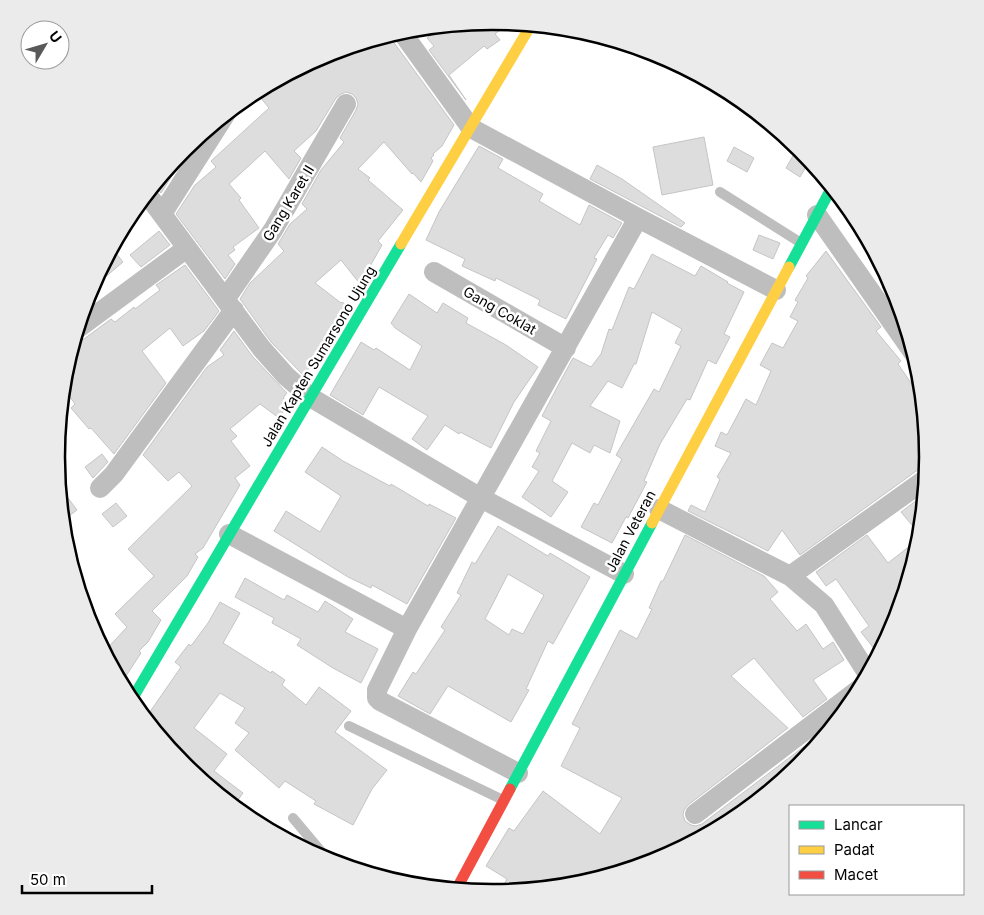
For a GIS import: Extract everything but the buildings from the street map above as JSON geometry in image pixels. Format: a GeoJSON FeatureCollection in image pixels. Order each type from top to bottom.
{"type":"FeatureCollection","features":[{"type":"Feature","properties":{"kind":"main road","name":"Jalan Kapten Sumarsono Ujung"},"geometry":{"type":"LineString","coordinates":[[136,693],[310,397],[472,128],[526,32]]}},
{"type":"Feature","properties":{"kind":"main road","name":"Jalan Veteran"},"geometry":{"type":"LineString","coordinates":[[459,884],[828,194]]}},
{"type":"Feature","properties":{"kind":"street"},"geometry":{"type":"LineString","coordinates":[[407,39],[472,128],[776,290]]}},
{"type":"Feature","properties":{"kind":"street","name":"Gang Karet II"},"geometry":{"type":"LineString","coordinates":[[100,488],[114,474],[230,304],[346,104]]}},
{"type":"Feature","properties":{"kind":"street"},"geometry":{"type":"LineString","coordinates":[[162,214],[213,133]]}},
{"type":"Feature","properties":{"kind":"street"},"geometry":{"type":"LineString","coordinates":[[151,200],[274,363],[310,397],[481,498],[624,574]]}},
{"type":"Feature","properties":{"kind":"street"},"geometry":{"type":"LineString","coordinates":[[816,215],[903,339]]}},
{"type":"Feature","properties":{"kind":"street"},"geometry":{"type":"LineString","coordinates":[[518,774],[384,703],[377,698],[377,690],[407,629],[638,218]]}},
{"type":"Feature","properties":{"kind":"street"},"geometry":{"type":"LineString","coordinates":[[86,322],[187,248]]}},
{"type":"Feature","properties":{"kind":"street","name":"Gang Coklat"},"geometry":{"type":"LineString","coordinates":[[434,272],[566,348]]}},
{"type":"Feature","properties":{"kind":"street"},"geometry":{"type":"LineString","coordinates":[[790,576],[919,485]]}},
{"type":"Feature","properties":{"kind":"street"},"geometry":{"type":"LineString","coordinates":[[659,509],[790,576],[824,605],[864,668]]}},
{"type":"Feature","properties":{"kind":"street"},"geometry":{"type":"LineString","coordinates":[[229,534],[407,629]]}},
{"type":"Feature","properties":{"kind":"street"},"geometry":{"type":"LineString","coordinates":[[695,814],[842,702]]}},
{"type":"Feature","properties":{"kind":"lane"},"geometry":{"type":"LineString","coordinates":[[720,192],[802,243]]}},
{"type":"Feature","properties":{"kind":"lane"},"geometry":{"type":"LineString","coordinates":[[349,726],[504,800]]}},
{"type":"Feature","properties":{"kind":"lane"},"geometry":{"type":"LineString","coordinates":[[293,818],[318,848]]}},
{"type":"Feature","properties":{"kind":"traffic: fast"},"geometry":{"type":"LineString","coordinates":[[789,267],[828,194]]}},
{"type":"Feature","properties":{"kind":"traffic: fast"},"geometry":{"type":"LineString","coordinates":[[136,693],[401,244]]}},
{"type":"Feature","properties":{"kind":"traffic: fast"},"geometry":{"type":"LineString","coordinates":[[510,789],[652,523]]}},
{"type":"Feature","properties":{"kind":"traffic: slow"},"geometry":{"type":"LineString","coordinates":[[401,244],[527,32]]}},
{"type":"Feature","properties":{"kind":"traffic: slow"},"geometry":{"type":"LineString","coordinates":[[652,523],[789,267]]}},
{"type":"Feature","properties":{"kind":"traffic: jam"},"geometry":{"type":"LineString","coordinates":[[459,884],[510,789]]}}]}
